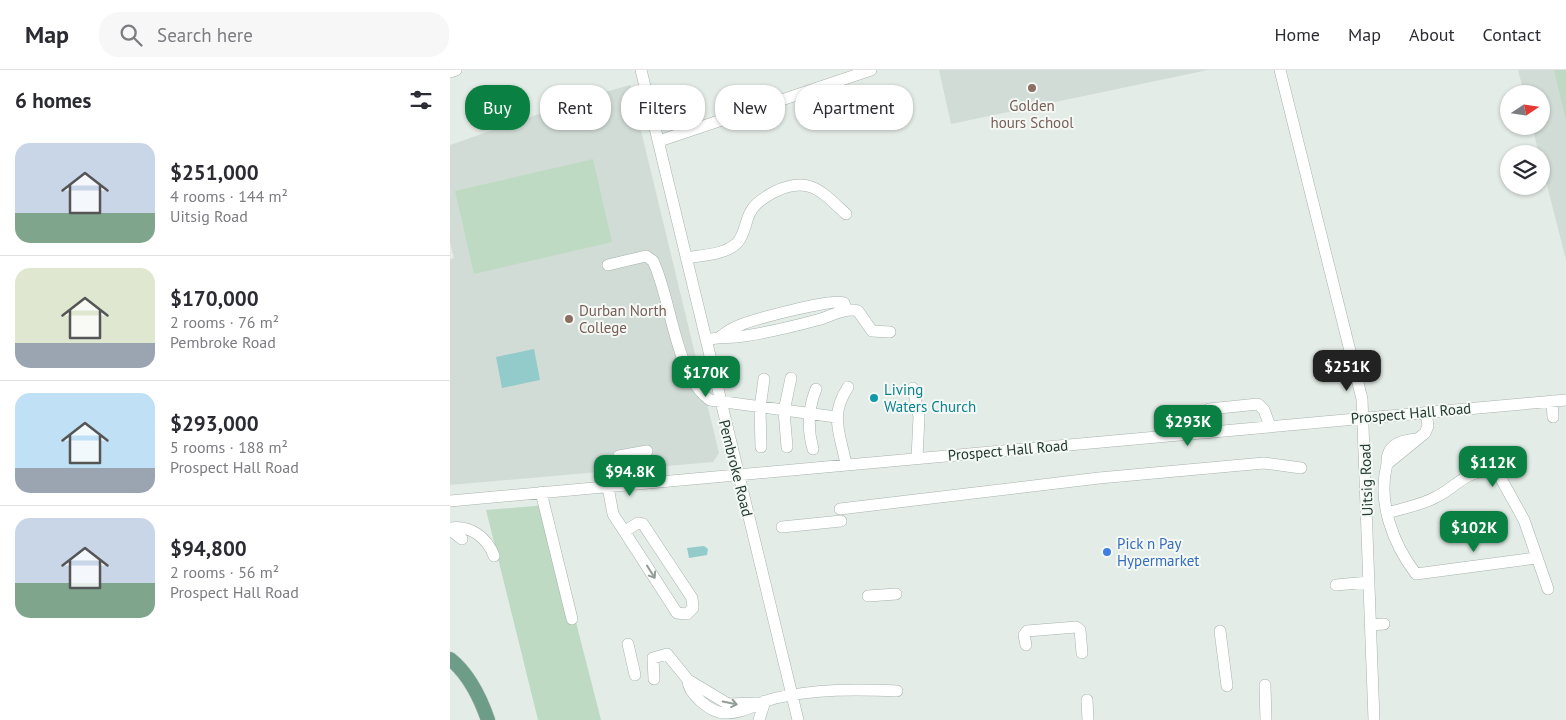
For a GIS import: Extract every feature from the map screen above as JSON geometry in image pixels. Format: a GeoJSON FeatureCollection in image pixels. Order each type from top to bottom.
{"type":"FeatureCollection","features":[{"type":"Feature","properties":{"kind":"main road"},"geometry":{"type":"LineString","coordinates":[[450,659],[476,690],[488,720]]}},
{"type":"Feature","properties":{"kind":"street"},"geometry":{"type":"LineString","coordinates":[[450,72],[456,70]]}},
{"type":"Feature","properties":{"kind":"street","name":"Pembroke Road"},"geometry":{"type":"LineString","coordinates":[[641,70],[737,474],[798,720]]}},
{"type":"Feature","properties":{"kind":"street"},"geometry":{"type":"LineString","coordinates":[[659,141],[871,70]]}},
{"type":"Feature","properties":{"kind":"street","name":"Uitsig Road"},"geometry":{"type":"LineString","coordinates":[[1280,70],[1362,399],[1374,720]]}},
{"type":"Feature","properties":{"kind":"street"},"geometry":{"type":"LineString","coordinates":[[686,258],[732,247],[741,236],[751,210],[758,202],[768,195],[796,184],[812,186],[846,214]]}},
{"type":"Feature","properties":{"kind":"street"},"geometry":{"type":"LineString","coordinates":[[608,265],[646,256],[653,261],[678,341],[692,378],[706,398],[760,408],[836,417]]}},
{"type":"Feature","properties":{"kind":"street"},"geometry":{"type":"LineString","coordinates":[[706,340],[721,336],[737,337],[769,331],[835,316],[846,309],[858,311],[872,331],[890,332]]}},
{"type":"Feature","properties":{"kind":"street"},"geometry":{"type":"LineString","coordinates":[[787,447],[784,410],[791,378]]}},
{"type":"Feature","properties":{"kind":"street"},"geometry":{"type":"LineString","coordinates":[[761,448],[760,408],[764,379]]}},
{"type":"Feature","properties":{"kind":"street"},"geometry":{"type":"LineString","coordinates":[[846,464],[836,417],[841,398],[848,387]]}},
{"type":"Feature","properties":{"kind":"street"},"geometry":{"type":"LineString","coordinates":[[913,388],[919,417],[917,458]]}},
{"type":"Feature","properties":{"kind":"street"},"geometry":{"type":"LineString","coordinates":[[813,449],[809,414],[816,389]]}},
{"type":"Feature","properties":{"kind":"street","name":"Prospect Hall Road"},"geometry":{"type":"LineString","coordinates":[[450,501],[1566,400]]}},
{"type":"Feature","properties":{"kind":"street"},"geometry":{"type":"LineString","coordinates":[[1552,401],[1554,416]]}},
{"type":"Feature","properties":{"kind":"street"},"geometry":{"type":"LineString","coordinates":[[1196,433],[1206,410],[1258,404],[1264,410],[1270,426]]}},
{"type":"Feature","properties":{"kind":"street"},"geometry":{"type":"LineString","coordinates":[[1426,412],[1428,426],[1425,433],[1387,464],[1385,485],[1388,513],[1396,542],[1416,574],[1536,558]]}},
{"type":"Feature","properties":{"kind":"street"},"geometry":{"type":"LineString","coordinates":[[621,485],[619,456],[647,451]]}},
{"type":"Feature","properties":{"kind":"street"},"geometry":{"type":"LineString","coordinates":[[782,527],[840,515],[1099,478],[1264,463],[1301,468]]}},
{"type":"Feature","properties":{"kind":"street"},"geometry":{"type":"LineString","coordinates":[[1388,513],[1436,498],[1468,476],[1481,473],[1495,474],[1504,481],[1524,520],[1548,588]]}},
{"type":"Feature","properties":{"kind":"street"},"geometry":{"type":"LineString","coordinates":[[608,487],[610,506],[625,531],[677,613],[687,614],[693,608],[692,598],[643,524],[638,524],[625,531]]}},
{"type":"Feature","properties":{"kind":"street"},"geometry":{"type":"LineString","coordinates":[[541,492],[572,619]]}},
{"type":"Feature","properties":{"kind":"street"},"geometry":{"type":"LineString","coordinates":[[450,529],[461,527],[474,531],[487,544],[494,556]]}},
{"type":"Feature","properties":{"kind":"street"},"geometry":{"type":"LineString","coordinates":[[450,529],[462,540]]}},
{"type":"Feature","properties":{"kind":"street"},"geometry":{"type":"LineString","coordinates":[[1336,585],[1369,582]]}},
{"type":"Feature","properties":{"kind":"street"},"geometry":{"type":"LineString","coordinates":[[868,596],[896,594]]}},
{"type":"Feature","properties":{"kind":"street"},"geometry":{"type":"LineString","coordinates":[[1370,625],[1384,624]]}},
{"type":"Feature","properties":{"kind":"street"},"geometry":{"type":"LineString","coordinates":[[1026,645],[1024,635],[1027,631],[1052,633],[1074,626],[1079,628],[1082,653]]}},
{"type":"Feature","properties":{"kind":"street"},"geometry":{"type":"LineString","coordinates":[[1220,631],[1227,686]]}},
{"type":"Feature","properties":{"kind":"street"},"geometry":{"type":"LineString","coordinates":[[628,644],[635,675]]}},
{"type":"Feature","properties":{"kind":"street"},"geometry":{"type":"LineString","coordinates":[[631,660],[653,658],[667,654],[688,680],[706,696],[728,704],[761,702],[792,695],[856,689],[897,691]]}},
{"type":"Feature","properties":{"kind":"street"},"geometry":{"type":"LineString","coordinates":[[653,658],[654,679]]}},
{"type":"Feature","properties":{"kind":"street"},"geometry":{"type":"LineString","coordinates":[[1265,685],[1266,720]]}},
{"type":"Feature","properties":{"kind":"street"},"geometry":{"type":"LineString","coordinates":[[1087,700],[1088,720]]}},
{"type":"Feature","properties":{"kind":"street"},"geometry":{"type":"LineString","coordinates":[[759,720],[761,702]]}},
{"type":"Feature","properties":{"kind":"shaded area","name":"Golden hours School"},"geometry":{"type":"Polygon","coordinates":[[[939,70],[1208,70],[951,124],[939,70]]]}},
{"type":"Feature","properties":{"kind":"shaded area"},"geometry":{"type":"Polygon","coordinates":[[[1518,70],[1566,70],[1566,260],[1549,195],[1550,145],[1537,145],[1534,135],[1550,135],[1550,85],[1522,85],[1518,70]]]}},
{"type":"Feature","properties":{"kind":"shaded area","name":"Durban North College"},"geometry":{"type":"Polygon","coordinates":[[[621,88],[621,130],[641,130],[719,453],[713,462],[450,485],[450,259],[454,258],[450,243],[450,145],[493,130],[530,130],[530,117],[540,113],[540,130],[611,130],[611,90],[621,88]]]}},
{"type":"Feature","properties":{"kind":"green space"},"geometry":{"type":"Polygon","coordinates":[[[1554,70],[1566,70],[1566,121],[1554,70]]]}},
{"type":"Feature","properties":{"kind":"green space"},"geometry":{"type":"Polygon","coordinates":[[[593,159],[612,242],[474,274],[455,191],[593,159]]]}},
{"type":"Feature","properties":{"kind":"green space"},"geometry":{"type":"Polygon","coordinates":[[[546,505],[601,720],[538,720],[486,510],[546,505]]]}},
{"type":"Feature","properties":{"kind":"water"},"geometry":{"type":"Polygon","coordinates":[[[534,349],[540,380],[502,388],[496,357],[534,349]]]}},
{"type":"Feature","properties":{"kind":"water"},"geometry":{"type":"Polygon","coordinates":[[[704,546],[708,549],[707,555],[689,558],[687,548],[704,546]]]}},
{"type":"Feature","properties":{"kind":"place","name":"Golden hours School"},"geometry":{"type":"Point","coordinates":[1032,88]}},
{"type":"Feature","properties":{"kind":"place","name":"Durban North College"},"geometry":{"type":"Point","coordinates":[569,319]}},
{"type":"Feature","properties":{"kind":"place","name":"Living Waters Church"},"geometry":{"type":"Point","coordinates":[874,398]}},
{"type":"Feature","properties":{"kind":"place","name":"Pick n Pay Hypermarket"},"geometry":{"type":"Point","coordinates":[1107,552]}}]}
